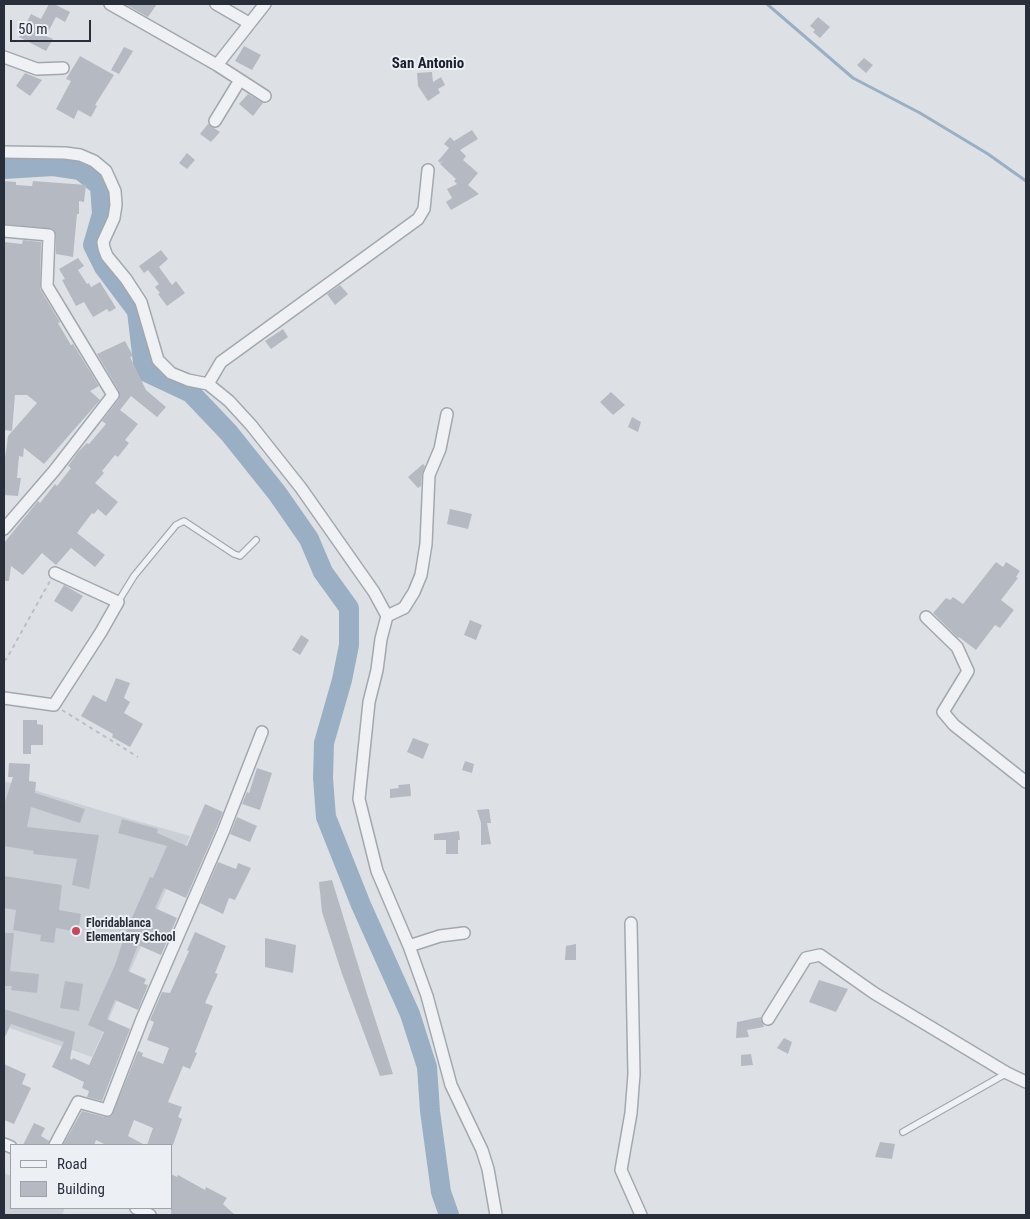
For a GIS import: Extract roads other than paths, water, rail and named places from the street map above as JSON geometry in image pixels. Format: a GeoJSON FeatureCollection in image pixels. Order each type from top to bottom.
{"type":"FeatureCollection","features":[{"type":"Feature","properties":{"kind":"street"},"geometry":{"type":"LineString","coordinates":[[110,4],[217,65],[265,96]]}},
{"type":"Feature","properties":{"kind":"street"},"geometry":{"type":"LineString","coordinates":[[216,4],[249,22]]}},
{"type":"Feature","properties":{"kind":"street"},"geometry":{"type":"LineString","coordinates":[[217,65],[265,4]]}},
{"type":"Feature","properties":{"kind":"street"},"geometry":{"type":"LineString","coordinates":[[4,57],[37,69],[63,68]]}},
{"type":"Feature","properties":{"kind":"street"},"geometry":{"type":"LineString","coordinates":[[215,121],[240,80]]}},
{"type":"Feature","properties":{"kind":"street"},"geometry":{"type":"LineString","coordinates":[[4,152],[80,155],[94,161],[106,171],[115,190],[116,205],[114,218],[104,242],[104,248],[107,256],[126,279],[141,302],[158,360],[171,373],[188,380],[208,384],[229,401],[251,425],[301,488],[374,592],[388,616]]}},
{"type":"Feature","properties":{"kind":"street"},"geometry":{"type":"LineString","coordinates":[[208,384],[221,362],[418,219],[424,209],[428,170]]}},
{"type":"Feature","properties":{"kind":"street"},"geometry":{"type":"LineString","coordinates":[[4,231],[49,235],[47,286],[113,394],[54,471],[4,529]]}},
{"type":"Feature","properties":{"kind":"street"},"geometry":{"type":"LineString","coordinates":[[446,414],[440,449],[429,475],[426,544],[421,574],[414,592],[404,608],[388,616],[381,639],[377,670],[369,702],[360,799],[378,871],[427,996],[451,1085],[482,1150],[488,1169],[496,1215]]}},
{"type":"Feature","properties":{"kind":"street"},"geometry":{"type":"LineString","coordinates":[[4,698],[54,705],[118,602],[55,573]]}},
{"type":"Feature","properties":{"kind":"street"},"geometry":{"type":"LineString","coordinates":[[926,617],[957,647],[968,671],[943,712],[954,725],[1026,782]]}},
{"type":"Feature","properties":{"kind":"street"},"geometry":{"type":"LineString","coordinates":[[56,1144],[78,1102],[107,1110],[142,1018],[223,832],[262,732]]}},
{"type":"Feature","properties":{"kind":"street"},"geometry":{"type":"LineString","coordinates":[[632,923],[634,1074],[631,1113],[621,1170],[641,1215]]}},
{"type":"Feature","properties":{"kind":"street"},"geometry":{"type":"LineString","coordinates":[[409,946],[440,936],[464,933]]}},
{"type":"Feature","properties":{"kind":"street"},"geometry":{"type":"LineString","coordinates":[[768,1019],[806,958],[820,955],[874,993],[1007,1073],[1026,1082]]}},
{"type":"Feature","properties":{"kind":"street"},"geometry":{"type":"LineString","coordinates":[[138,1209],[150,1215]]}},
{"type":"Feature","properties":{"kind":"lane"},"geometry":{"type":"LineString","coordinates":[[118,602],[134,576],[176,525],[184,521],[240,556],[256,540]]}},
{"type":"Feature","properties":{"kind":"lane"},"geometry":{"type":"LineString","coordinates":[[903,1132],[1007,1073]]}},
{"type":"Feature","properties":{"kind":"waterway"},"geometry":{"type":"LineString","coordinates":[[767,4],[853,78],[920,113],[988,154],[1026,181]]}},
{"type":"Feature","properties":{"kind":"waterway"},"geometry":{"type":"LineString","coordinates":[[4,169],[53,166],[80,170],[100,186],[102,214],[93,245],[104,267],[137,311],[144,371],[191,393],[229,433],[277,493],[309,539],[323,572],[349,608],[349,645],[342,680],[324,743],[323,778],[326,817],[361,905],[410,1014],[427,1067],[430,1111],[441,1192],[449,1215]]}},
{"type":"Feature","properties":{"kind":"place","name":"Floridablanca Elementary School"},"geometry":{"type":"Point","coordinates":[76,931]}},
{"type":"Feature","properties":{"kind":"district","name":"San Antonio"},"geometry":{"type":"Point","coordinates":[428,64]}}]}
